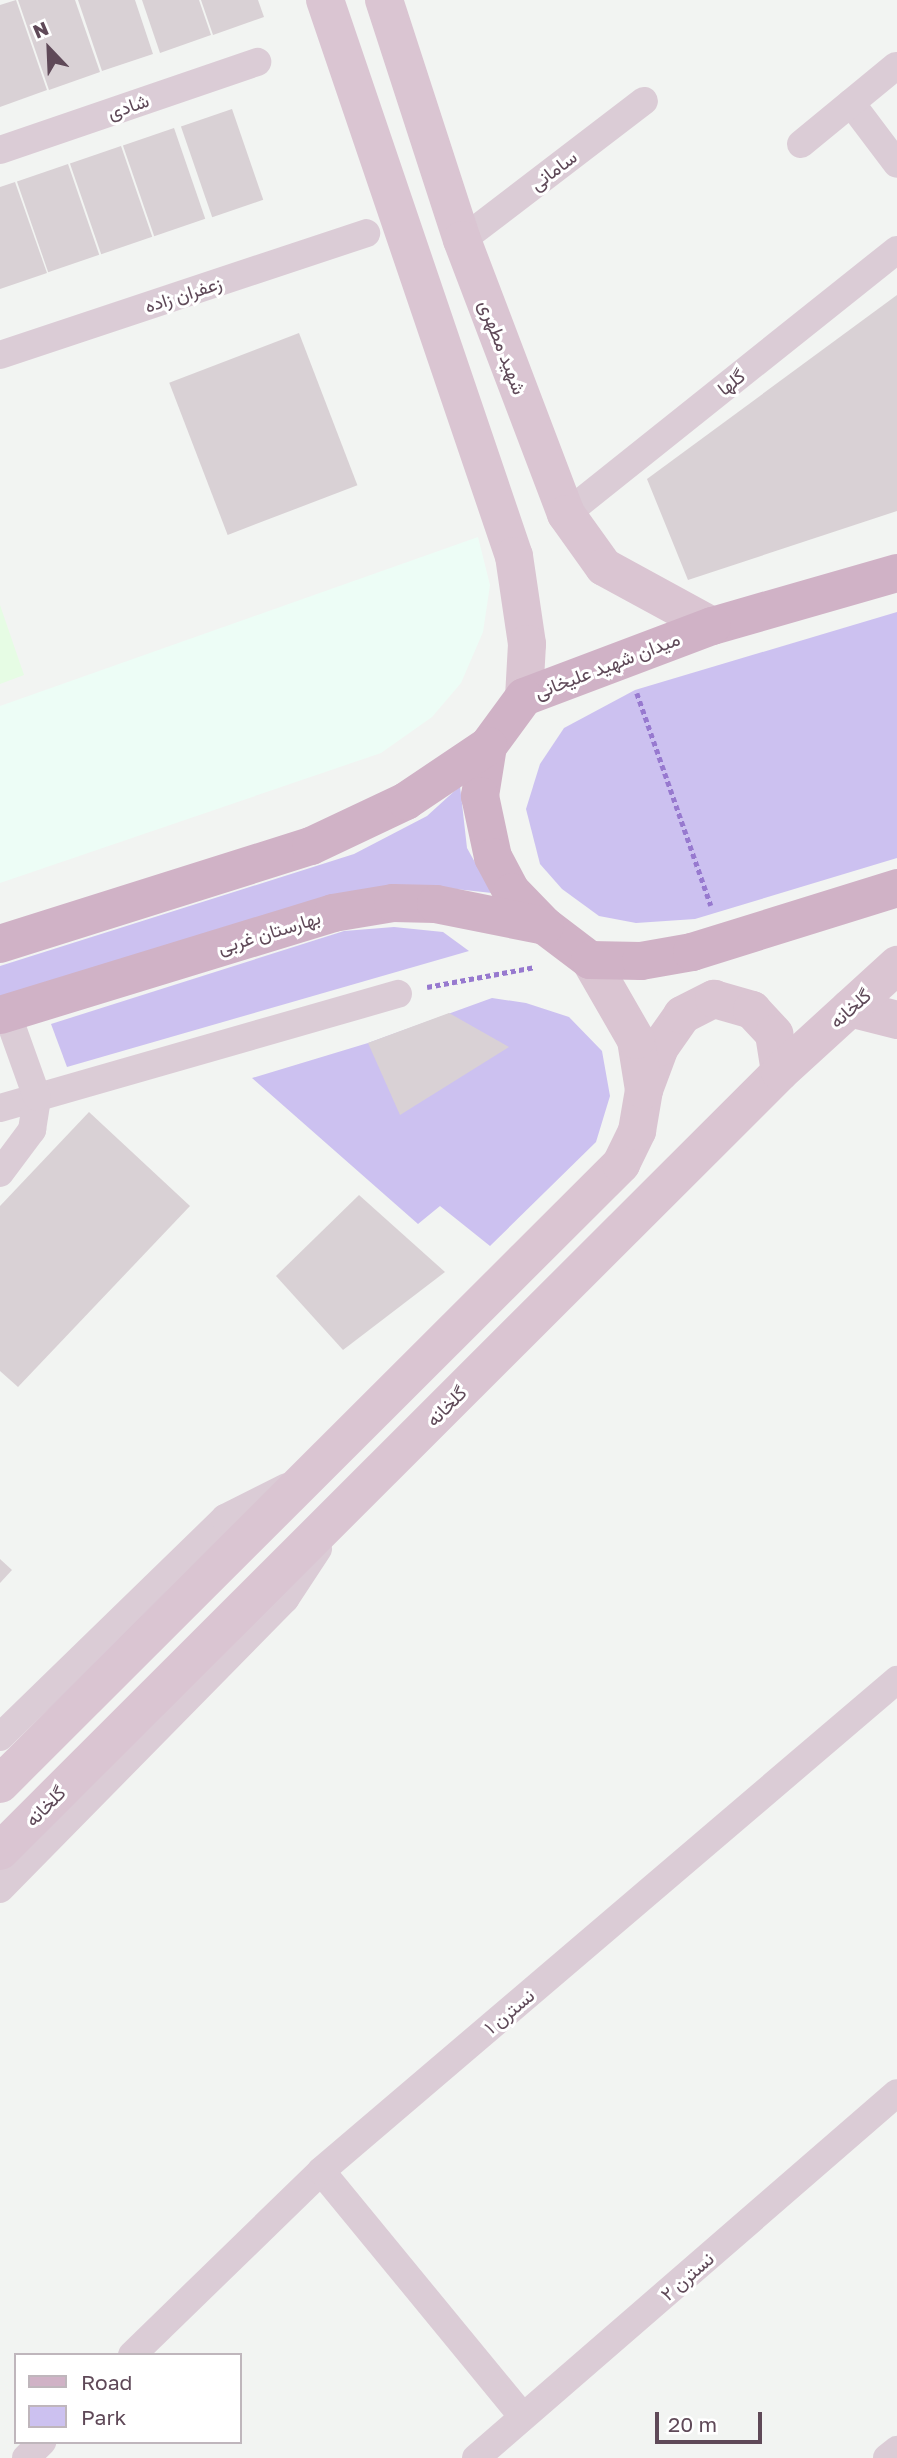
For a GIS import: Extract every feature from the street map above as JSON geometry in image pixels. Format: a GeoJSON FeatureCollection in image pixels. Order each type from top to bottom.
{"type":"FeatureCollection","features":[{"type":"Feature","properties":{"kind":"main road"},"geometry":{"type":"LineString","coordinates":[[325,0],[514,556],[526,632],[524,697]]}},
{"type":"Feature","properties":{"kind":"main road","name":"شهید مطهری"},"geometry":{"type":"LineString","coordinates":[[384,0],[462,240],[566,514],[604,567],[712,626]]}},
{"type":"Feature","properties":{"kind":"main road","name":"میدان شهید علیخانی"},"geometry":{"type":"LineString","coordinates":[[590,960],[545,926],[512,892],[493,857],[480,796],[488,746],[524,697],[624,656],[712,626],[897,573]]}},
{"type":"Feature","properties":{"kind":"main road"},"geometry":{"type":"LineString","coordinates":[[0,944],[311,846],[406,801],[488,746]]}},
{"type":"Feature","properties":{"kind":"main road"},"geometry":{"type":"LineString","coordinates":[[590,960],[641,961],[723,941],[897,888]]}},
{"type":"Feature","properties":{"kind":"main road","name":"بهارستان غربی"},"geometry":{"type":"LineString","coordinates":[[4,1014],[333,913],[393,903],[436,904],[545,926]]}},
{"type":"Feature","properties":{"kind":"main road"},"geometry":{"type":"LineString","coordinates":[[590,960],[636,1040],[644,1090]]}},
{"type":"Feature","properties":{"kind":"main road","name":"گلخانه"},"geometry":{"type":"LineString","coordinates":[[0,1851],[780,1072],[897,965]]}},
{"type":"Feature","properties":{"kind":"main road"},"geometry":{"type":"LineString","coordinates":[[0,1784],[621,1164],[637,1131],[644,1090],[660,1047],[682,1015],[714,999],[752,1010],[774,1034],[780,1072]]}},
{"type":"Feature","properties":{"kind":"main road"},"geometry":{"type":"LineString","coordinates":[[850,1008],[897,1020]]}},
{"type":"Feature","properties":{"kind":"street","name":"شادی"},"geometry":{"type":"LineString","coordinates":[[0,150],[257,62]]}},
{"type":"Feature","properties":{"kind":"street"},"geometry":{"type":"LineString","coordinates":[[801,144],[896,66]]}},
{"type":"Feature","properties":{"kind":"street","name":"سامانی"},"geometry":{"type":"LineString","coordinates":[[462,240],[644,101]]}},
{"type":"Feature","properties":{"kind":"street"},"geometry":{"type":"LineString","coordinates":[[851,103],[897,164]]}},
{"type":"Feature","properties":{"kind":"street","name":"زعفران زاده"},"geometry":{"type":"LineString","coordinates":[[0,355],[366,233]]}},
{"type":"Feature","properties":{"kind":"street","name":"گلها"},"geometry":{"type":"LineString","coordinates":[[566,514],[897,250]]}},
{"type":"Feature","properties":{"kind":"street"},"geometry":{"type":"LineString","coordinates":[[0,1108],[398,994]]}},
{"type":"Feature","properties":{"kind":"street"},"geometry":{"type":"LineString","coordinates":[[0,1173],[32,1130],[37,1097],[4,1014]]}},
{"type":"Feature","properties":{"kind":"street"},"geometry":{"type":"LineString","coordinates":[[0,1737],[225,1518],[309,1477]]}},
{"type":"Feature","properties":{"kind":"street"},"geometry":{"type":"LineString","coordinates":[[0,1889],[285,1599],[344,1508]]}},
{"type":"Feature","properties":{"kind":"street","name":"نسترن ۱"},"geometry":{"type":"LineString","coordinates":[[134,2353],[321,2171],[897,1679]]}},
{"type":"Feature","properties":{"kind":"street","name":"نسترن ۲"},"geometry":{"type":"LineString","coordinates":[[476,2458],[897,2093]]}},
{"type":"Feature","properties":{"kind":"street"},"geometry":{"type":"LineString","coordinates":[[321,2171],[523,2417]]}},
{"type":"Feature","properties":{"kind":"street"},"geometry":{"type":"LineString","coordinates":[[26,2458],[40,2444]]}},
{"type":"Feature","properties":{"kind":"street"},"geometry":{"type":"LineString","coordinates":[[887,2458],[897,2451]]}},
{"type":"Feature","properties":{"kind":"path"},"geometry":{"type":"LineString","coordinates":[[624,656],[723,941]]}},
{"type":"Feature","properties":{"kind":"path"},"geometry":{"type":"LineString","coordinates":[[398,994],[496,972],[590,960]]}},
{"type":"Feature","properties":{"kind":"shaded area"},"geometry":{"type":"Polygon","coordinates":[[[478,537],[490,585],[483,632],[461,683],[432,717],[381,753],[0,883],[0,706],[478,537]]]}},
{"type":"Feature","properties":{"kind":"shaded area"},"geometry":{"type":"Polygon","coordinates":[[[0,605],[24,675],[0,684],[0,605]]]}},
{"type":"Feature","properties":{"kind":"green space"},"geometry":{"type":"Polygon","coordinates":[[[897,612],[897,858],[695,919],[636,923],[599,916],[562,889],[540,864],[526,809],[540,764],[564,728],[635,690],[897,612]]]}},
{"type":"Feature","properties":{"kind":"green space"},"geometry":{"type":"Polygon","coordinates":[[[460,786],[467,848],[492,893],[446,888],[0,996],[0,966],[354,854],[427,816],[460,786]]]}},
{"type":"Feature","properties":{"kind":"green space"},"geometry":{"type":"Polygon","coordinates":[[[394,927],[443,932],[469,951],[67,1067],[51,1024],[344,931],[394,927]]]}},
{"type":"Feature","properties":{"kind":"green space"},"geometry":{"type":"Polygon","coordinates":[[[492,998],[526,1003],[569,1017],[602,1051],[610,1096],[596,1142],[490,1246],[440,1206],[418,1224],[252,1078],[368,1043],[492,998]]]}},
{"type":"Feature","properties":{"kind":"building"},"geometry":{"type":"Polygon","coordinates":[[[16,0],[47,90],[0,107],[0,5],[16,0]]]}},
{"type":"Feature","properties":{"kind":"building"},"geometry":{"type":"Polygon","coordinates":[[[18,0],[75,0],[100,72],[49,90],[18,0]]]}},
{"type":"Feature","properties":{"kind":"building"},"geometry":{"type":"Polygon","coordinates":[[[78,0],[135,0],[153,54],[102,71],[78,0]]]}},
{"type":"Feature","properties":{"kind":"building"},"geometry":{"type":"Polygon","coordinates":[[[142,0],[199,0],[211,35],[160,53],[142,0]]]}},
{"type":"Feature","properties":{"kind":"building"},"geometry":{"type":"Polygon","coordinates":[[[201,0],[258,0],[264,17],[213,35],[201,0]]]}},
{"type":"Feature","properties":{"kind":"building"},"geometry":{"type":"Polygon","coordinates":[[[232,109],[263,200],[212,217],[181,127],[232,109]]]}},
{"type":"Feature","properties":{"kind":"building"},"geometry":{"type":"Polygon","coordinates":[[[174,128],[205,219],[154,236],[123,146],[174,128]]]}},
{"type":"Feature","properties":{"kind":"building"},"geometry":{"type":"Polygon","coordinates":[[[121,146],[152,237],[101,254],[70,164],[121,146]]]}},
{"type":"Feature","properties":{"kind":"building"},"geometry":{"type":"Polygon","coordinates":[[[68,164],[99,255],[48,272],[17,182],[68,164]]]}},
{"type":"Feature","properties":{"kind":"building"},"geometry":{"type":"Polygon","coordinates":[[[15,182],[47,273],[0,289],[0,187],[15,182]]]}},
{"type":"Feature","properties":{"kind":"building"},"geometry":{"type":"Polygon","coordinates":[[[897,295],[897,511],[688,580],[647,479],[897,295]]]}},
{"type":"Feature","properties":{"kind":"building"},"geometry":{"type":"Polygon","coordinates":[[[299,333],[357,485],[228,535],[169,383],[299,333]]]}},
{"type":"Feature","properties":{"kind":"building"},"geometry":{"type":"Polygon","coordinates":[[[449,1013],[509,1047],[400,1115],[368,1043],[449,1013]]]}},
{"type":"Feature","properties":{"kind":"building"},"geometry":{"type":"Polygon","coordinates":[[[89,1112],[190,1206],[18,1387],[0,1371],[0,1206],[89,1112]]]}},
{"type":"Feature","properties":{"kind":"building"},"geometry":{"type":"Polygon","coordinates":[[[359,1195],[445,1272],[343,1350],[276,1276],[359,1195]]]}},
{"type":"Feature","properties":{"kind":"building"},"geometry":{"type":"Polygon","coordinates":[[[0,1559],[12,1570],[0,1583],[0,1559]]]}}]}
